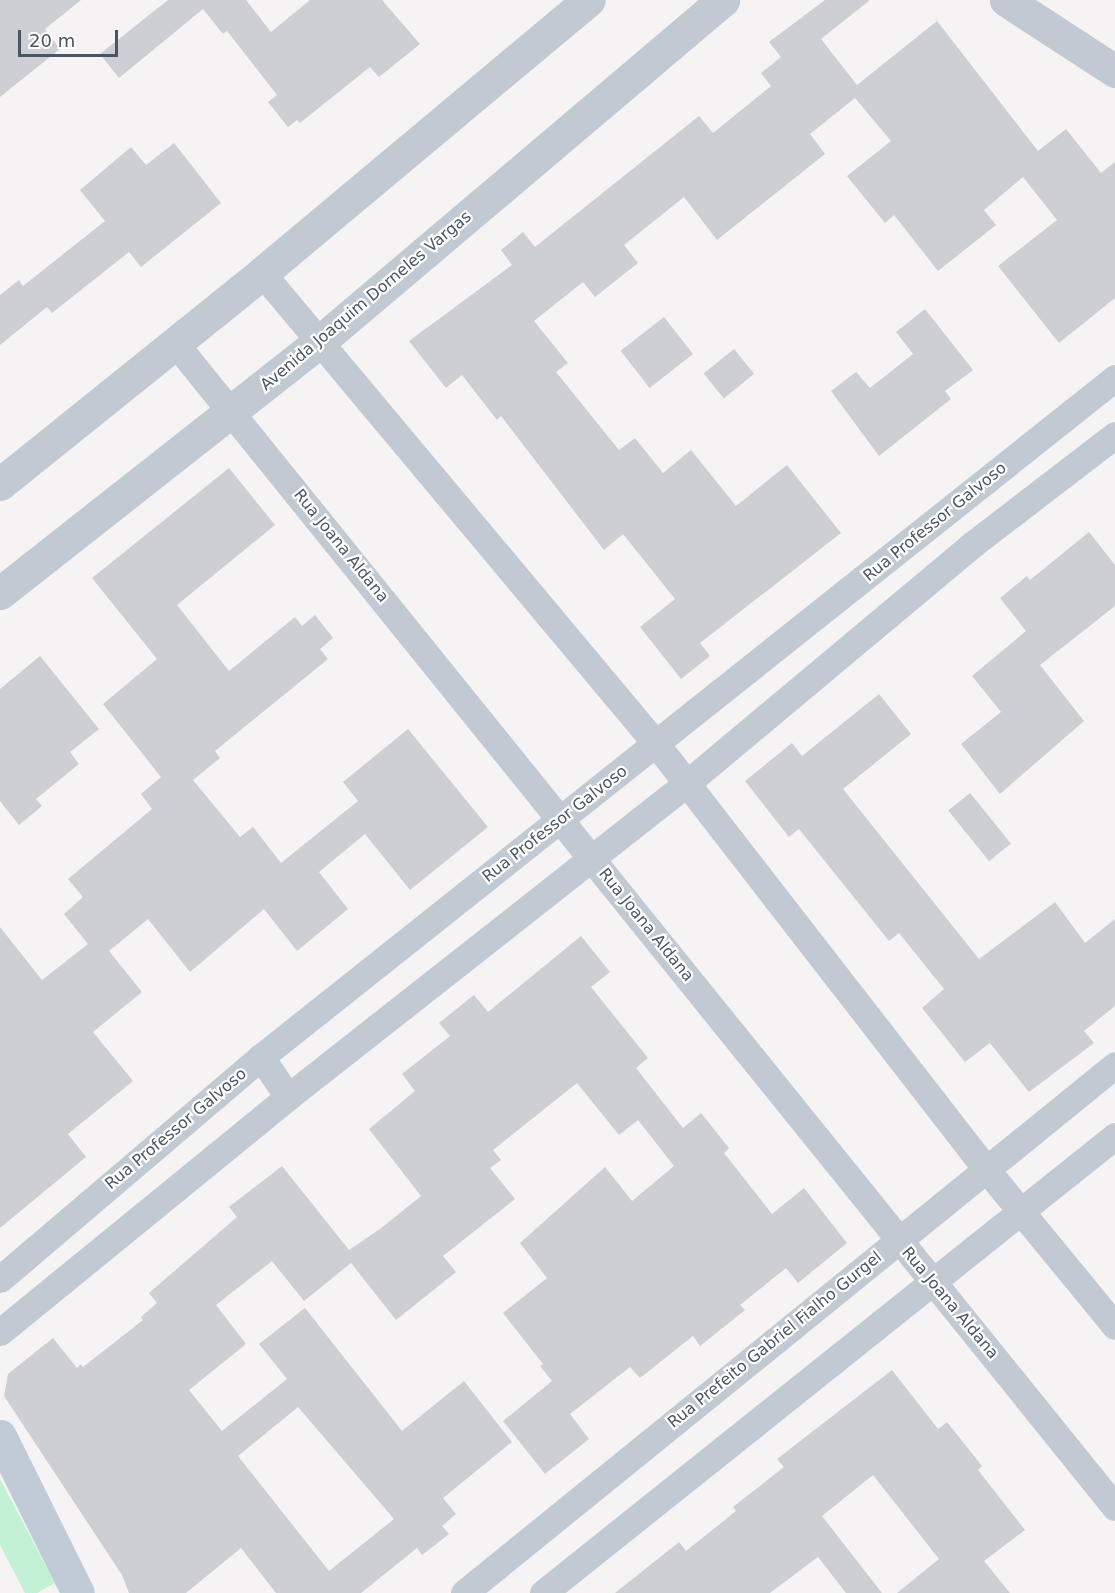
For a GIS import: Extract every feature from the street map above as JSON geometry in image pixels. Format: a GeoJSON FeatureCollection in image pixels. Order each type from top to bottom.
{"type":"FeatureCollection","features":[{"type":"Feature","properties":{"kind":"main road"},"geometry":{"type":"LineString","coordinates":[[0,1436],[78,1593]]}},
{"type":"Feature","properties":{"kind":"street"},"geometry":{"type":"LineString","coordinates":[[0,484],[262,273],[589,0]]}},
{"type":"Feature","properties":{"kind":"street","name":"Avenida Joaquim Dorneles Vargas"},"geometry":{"type":"LineString","coordinates":[[0,593],[318,343],[723,0]]}},
{"type":"Feature","properties":{"kind":"street"},"geometry":{"type":"LineString","coordinates":[[1006,0],[1115,71]]}},
{"type":"Feature","properties":{"kind":"street"},"geometry":{"type":"LineString","coordinates":[[262,273],[318,343],[657,745],[986,1169],[1023,1211],[1115,1326]]}},
{"type":"Feature","properties":{"kind":"street","name":"Rua Joana Aldana"},"geometry":{"type":"LineString","coordinates":[[175,343],[562,817],[897,1240],[934,1280],[1115,1507]]}},
{"type":"Feature","properties":{"kind":"street","name":"Rua Professor Galvoso"},"geometry":{"type":"LineString","coordinates":[[0,1279],[261,1057],[562,817],[657,745],[1115,378]]}},
{"type":"Feature","properties":{"kind":"street"},"geometry":{"type":"LineString","coordinates":[[0,1332],[288,1097],[686,784],[973,544],[1115,435]]}},
{"type":"Feature","properties":{"kind":"street"},"geometry":{"type":"LineString","coordinates":[[949,511],[973,544]]}},
{"type":"Feature","properties":{"kind":"street"},"geometry":{"type":"LineString","coordinates":[[261,1057],[288,1097]]}},
{"type":"Feature","properties":{"kind":"street","name":"Rua Prefeito Gabriel Fialho Gurgel"},"geometry":{"type":"LineString","coordinates":[[464,1593],[1115,1065]]}},
{"type":"Feature","properties":{"kind":"street"},"geometry":{"type":"LineString","coordinates":[[543,1593],[1115,1136]]}},
{"type":"Feature","properties":{"kind":"green space"},"geometry":{"type":"Polygon","coordinates":[[[0,1479],[55,1583],[37,1593],[25,1593],[0,1545],[0,1479]]]}},
{"type":"Feature","properties":{"kind":"building"},"geometry":{"type":"Polygon","coordinates":[[[0,0],[81,0],[45,29],[60,49],[0,97],[0,0]]]}},
{"type":"Feature","properties":{"kind":"building"},"geometry":{"type":"Polygon","coordinates":[[[168,0],[246,0],[271,32],[310,0],[382,0],[420,44],[379,77],[370,67],[300,123],[297,120],[288,127],[268,102],[277,95],[227,31],[223,34],[203,9],[119,78],[100,54],[168,0]]]}},
{"type":"Feature","properties":{"kind":"building"},"geometry":{"type":"Polygon","coordinates":[[[825,0],[870,0],[821,39],[857,85],[937,21],[1038,151],[1066,129],[1101,173],[1115,162],[1115,298],[1059,343],[998,266],[1057,220],[1023,177],[984,210],[996,225],[938,271],[894,215],[885,223],[847,176],[891,141],[855,98],[810,134],[825,154],[717,240],[684,197],[624,245],[638,263],[595,297],[583,282],[534,321],[568,363],[556,372],[619,450],[635,438],[663,473],[691,450],[736,506],[787,465],[841,533],[700,643],[710,656],[681,679],[640,627],[675,599],[623,534],[604,550],[501,416],[497,420],[462,375],[446,388],[409,341],[512,265],[501,250],[523,232],[535,247],[699,116],[713,133],[771,86],[761,73],[781,57],[769,42],[825,0]]]}},
{"type":"Feature","properties":{"kind":"building"},"geometry":{"type":"Polygon","coordinates":[[[174,143],[221,203],[141,267],[129,252],[52,313],[47,307],[0,345],[0,295],[19,280],[23,286],[105,221],[80,190],[131,147],[146,165],[174,143]]]}},
{"type":"Feature","properties":{"kind":"building"},"geometry":{"type":"Polygon","coordinates":[[[925,309],[973,370],[945,391],[951,399],[879,456],[831,391],[856,372],[870,388],[913,354],[896,332],[925,309]]]}},
{"type":"Feature","properties":{"kind":"building"},"geometry":{"type":"Polygon","coordinates":[[[664,317],[693,354],[650,388],[621,351],[664,317]]]}},
{"type":"Feature","properties":{"kind":"building"},"geometry":{"type":"Polygon","coordinates":[[[734,349],[754,374],[724,398],[704,374],[734,349]]]}},
{"type":"Feature","properties":{"kind":"building"},"geometry":{"type":"Polygon","coordinates":[[[229,468],[275,525],[177,605],[229,671],[295,617],[302,626],[315,615],[333,638],[320,649],[328,659],[215,751],[220,758],[193,780],[240,837],[253,827],[281,863],[358,801],[343,782],[408,729],[488,827],[410,890],[365,834],[319,872],[348,909],[297,951],[264,909],[190,972],[148,919],[109,951],[142,992],[93,1032],[133,1081],[68,1134],[86,1157],[0,1228],[0,927],[42,980],[88,944],[64,914],[83,897],[68,879],[152,809],[141,794],[161,777],[103,704],[157,659],[92,578],[229,468]]]}},
{"type":"Feature","properties":{"kind":"building"},"geometry":{"type":"Polygon","coordinates":[[[1089,532],[1115,565],[1115,606],[1040,665],[1084,721],[1000,794],[961,744],[1001,712],[972,676],[1026,631],[1000,598],[1027,576],[1030,580],[1089,532]]]}},
{"type":"Feature","properties":{"kind":"building"},"geometry":{"type":"Polygon","coordinates":[[[40,656],[99,729],[70,752],[79,764],[36,799],[42,806],[19,825],[0,801],[0,689],[40,656]]]}},
{"type":"Feature","properties":{"kind":"building"},"geometry":{"type":"Polygon","coordinates":[[[879,694],[911,734],[843,789],[979,959],[1055,902],[1085,943],[1115,919],[1115,1006],[1084,1031],[1094,1043],[1029,1092],[990,1043],[965,1062],[922,1008],[944,989],[899,933],[889,941],[799,829],[789,837],[745,781],[792,743],[802,756],[879,694]]]}},
{"type":"Feature","properties":{"kind":"building"},"geometry":{"type":"Polygon","coordinates":[[[970,793],[1011,844],[989,861],[948,811],[970,793]]]}},
{"type":"Feature","properties":{"kind":"building"},"geometry":{"type":"Polygon","coordinates":[[[581,936],[610,972],[591,987],[648,1058],[636,1068],[683,1128],[701,1113],[729,1148],[724,1153],[772,1214],[804,1188],[847,1243],[798,1283],[786,1268],[740,1305],[745,1310],[700,1346],[693,1336],[640,1378],[630,1367],[570,1414],[589,1439],[545,1474],[503,1421],[552,1381],[540,1366],[543,1364],[503,1313],[547,1278],[520,1243],[605,1167],[632,1201],[674,1166],[638,1120],[619,1135],[577,1083],[493,1150],[501,1160],[490,1168],[515,1199],[443,1256],[456,1272],[396,1320],[351,1263],[304,1301],[272,1261],[216,1305],[246,1344],[189,1390],[222,1431],[287,1379],[259,1344],[305,1308],[402,1431],[464,1381],[512,1442],[443,1498],[456,1514],[442,1526],[449,1534],[422,1555],[417,1548],[361,1593],[276,1593],[241,1548],[186,1593],[129,1593],[122,1575],[4,1396],[8,1374],[53,1338],[77,1368],[81,1364],[83,1367],[143,1320],[141,1317],[157,1303],[149,1293],[237,1217],[229,1207],[282,1166],[349,1250],[380,1229],[421,1196],[369,1129],[415,1091],[402,1074],[450,1036],[439,1023],[474,995],[488,1012],[581,936]],[[298,1407],[238,1456],[329,1571],[394,1519],[298,1407]]]}},
{"type":"Feature","properties":{"kind":"building"},"geometry":{"type":"Polygon","coordinates":[[[892,1370],[938,1429],[947,1422],[982,1466],[978,1470],[1025,1530],[984,1561],[1010,1593],[897,1593],[939,1559],[873,1475],[822,1516],[882,1593],[846,1593],[818,1557],[770,1593],[615,1593],[679,1542],[686,1551],[736,1511],[733,1507],[784,1467],[777,1459],[892,1370]]]}}]}
